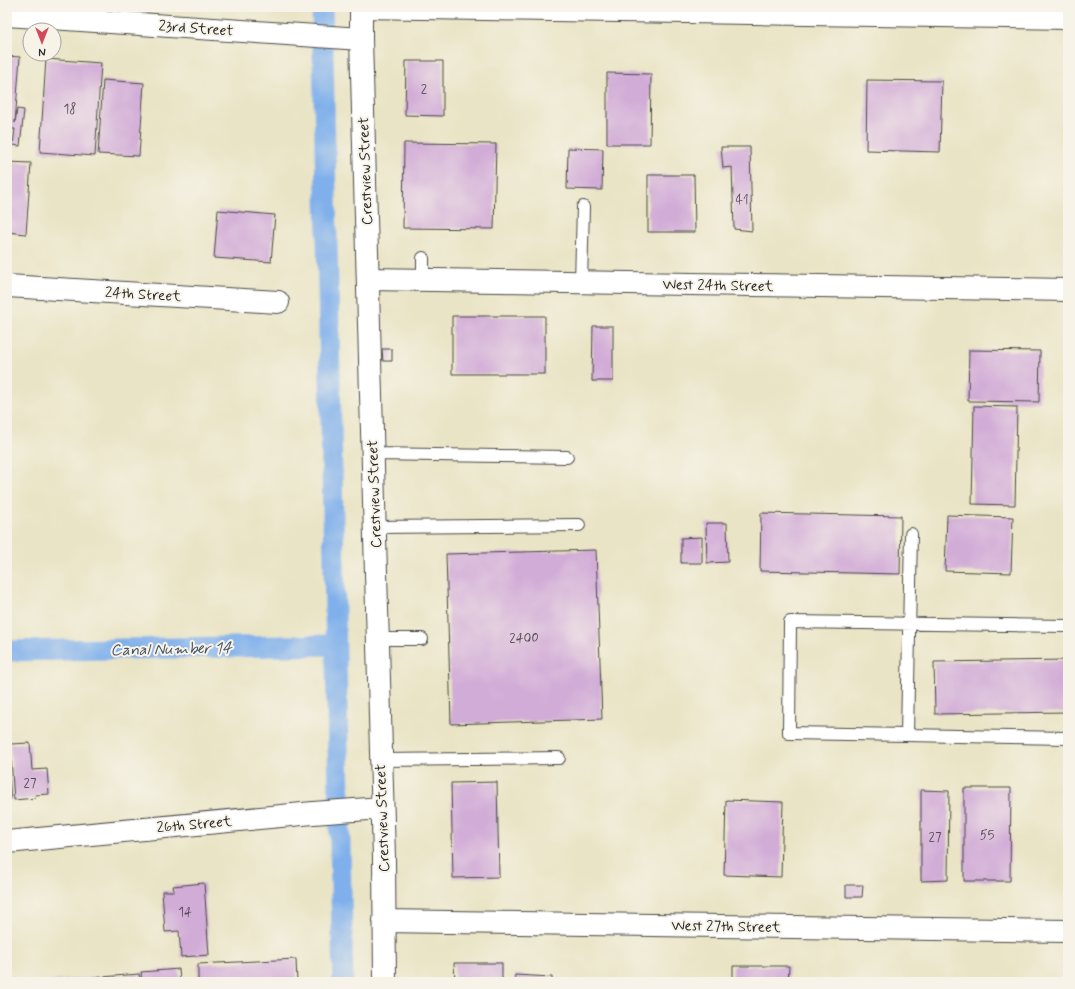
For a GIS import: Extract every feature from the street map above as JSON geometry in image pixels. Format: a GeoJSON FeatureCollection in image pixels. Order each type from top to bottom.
{"type":"FeatureCollection","features":[{"type":"Feature","properties":{"kind":"street"},"geometry":{"type":"LineString","coordinates":[[362,7],[1068,18]]}},
{"type":"Feature","properties":{"kind":"street","name":"Crestview Street"},"geometry":{"type":"LineString","coordinates":[[362,7],[352,38],[368,279],[381,760],[373,809],[384,858],[385,982]]}},
{"type":"Feature","properties":{"kind":"street","name":"23rd Street"},"geometry":{"type":"LineString","coordinates":[[7,15],[352,38]]}},
{"type":"Feature","properties":{"kind":"street","name":"West 24th Street"},"geometry":{"type":"LineString","coordinates":[[368,279],[1068,290]]}},
{"type":"Feature","properties":{"kind":"street","name":"24th Street"},"geometry":{"type":"LineString","coordinates":[[7,286],[278,302]]}},
{"type":"Feature","properties":{"kind":"street","name":"26th Street"},"geometry":{"type":"LineString","coordinates":[[7,842],[313,813],[373,809]]}},
{"type":"Feature","properties":{"kind":"street","name":"West 27th Street"},"geometry":{"type":"LineString","coordinates":[[384,921],[1068,931]]}},
{"type":"Feature","properties":{"kind":"lane"},"geometry":{"type":"LineString","coordinates":[[581,282],[583,207]]}},
{"type":"Feature","properties":{"kind":"lane"},"geometry":{"type":"LineString","coordinates":[[423,258],[423,280]]}},
{"type":"Feature","properties":{"kind":"lane"},"geometry":{"type":"LineString","coordinates":[[373,454],[568,456]]}},
{"type":"Feature","properties":{"kind":"lane"},"geometry":{"type":"LineString","coordinates":[[375,527],[579,524]]}},
{"type":"Feature","properties":{"kind":"lane"},"geometry":{"type":"LineString","coordinates":[[907,735],[911,534]]}},
{"type":"Feature","properties":{"kind":"lane"},"geometry":{"type":"LineString","coordinates":[[1068,626],[790,622],[789,733],[1068,738]]}},
{"type":"Feature","properties":{"kind":"lane"},"geometry":{"type":"LineString","coordinates":[[378,639],[422,639]]}},
{"type":"Feature","properties":{"kind":"lane"},"geometry":{"type":"LineString","coordinates":[[381,760],[560,758]]}},
{"type":"Feature","properties":{"kind":"building"},"geometry":{"type":"Polygon","coordinates":[[[7,56],[20,57],[15,123],[17,109],[24,110],[20,146],[13,145],[15,129],[7,129],[7,56]]]}},
{"type":"Feature","properties":{"kind":"building"},"geometry":{"type":"Polygon","coordinates":[[[62,60],[101,63],[95,156],[40,152],[46,62],[62,62],[62,60]]]}},
{"type":"Feature","properties":{"kind":"building"},"geometry":{"type":"Polygon","coordinates":[[[406,61],[443,61],[443,116],[405,115],[406,61]]]}},
{"type":"Feature","properties":{"kind":"building"},"geometry":{"type":"Polygon","coordinates":[[[607,73],[651,74],[650,144],[607,144],[607,73]]]}},
{"type":"Feature","properties":{"kind":"building"},"geometry":{"type":"Polygon","coordinates":[[[103,80],[144,83],[139,156],[98,154],[103,80]]]}},
{"type":"Feature","properties":{"kind":"building"},"geometry":{"type":"Polygon","coordinates":[[[867,80],[942,81],[940,152],[866,150],[867,80]]]}},
{"type":"Feature","properties":{"kind":"building"},"geometry":{"type":"Polygon","coordinates":[[[404,143],[496,144],[494,229],[403,228],[404,143]]]}},
{"type":"Feature","properties":{"kind":"building"},"geometry":{"type":"Polygon","coordinates":[[[721,147],[750,147],[752,231],[734,229],[732,167],[723,168],[721,147]]]}},
{"type":"Feature","properties":{"kind":"building"},"geometry":{"type":"Polygon","coordinates":[[[568,148],[603,149],[602,190],[567,189],[568,148]]]}},
{"type":"Feature","properties":{"kind":"building"},"geometry":{"type":"Polygon","coordinates":[[[7,162],[31,163],[26,234],[7,232],[7,162]]]}},
{"type":"Feature","properties":{"kind":"building"},"geometry":{"type":"Polygon","coordinates":[[[648,175],[694,175],[695,232],[648,232],[648,175]]]}},
{"type":"Feature","properties":{"kind":"building"},"geometry":{"type":"Polygon","coordinates":[[[218,210],[275,215],[271,262],[214,258],[218,210]]]}},
{"type":"Feature","properties":{"kind":"building"},"geometry":{"type":"Polygon","coordinates":[[[452,316],[545,316],[545,374],[452,374],[452,316]]]}},
{"type":"Feature","properties":{"kind":"building"},"geometry":{"type":"Polygon","coordinates":[[[593,326],[613,326],[613,381],[592,381],[593,326]]]}},
{"type":"Feature","properties":{"kind":"building"},"geometry":{"type":"Polygon","coordinates":[[[382,349],[392,349],[392,361],[383,361],[382,349]]]}},
{"type":"Feature","properties":{"kind":"building"},"geometry":{"type":"Polygon","coordinates":[[[969,350],[1040,351],[1039,402],[968,401],[969,350]]]}},
{"type":"Feature","properties":{"kind":"building"},"geometry":{"type":"Polygon","coordinates":[[[974,406],[1017,407],[1015,505],[972,504],[974,406]]]}},
{"type":"Feature","properties":{"kind":"building"},"geometry":{"type":"Polygon","coordinates":[[[761,513],[901,516],[900,574],[760,571],[761,513]]]}},
{"type":"Feature","properties":{"kind":"building"},"geometry":{"type":"Polygon","coordinates":[[[947,515],[1013,517],[1011,573],[945,571],[947,515]]]}},
{"type":"Feature","properties":{"kind":"building"},"geometry":{"type":"Polygon","coordinates":[[[706,523],[727,523],[728,562],[707,563],[706,523]]]}},
{"type":"Feature","properties":{"kind":"building"},"geometry":{"type":"Polygon","coordinates":[[[702,537],[702,563],[681,563],[681,538],[702,537]]]}},
{"type":"Feature","properties":{"kind":"building"},"geometry":{"type":"Polygon","coordinates":[[[596,550],[602,719],[451,724],[446,554],[596,550]]]}},
{"type":"Feature","properties":{"kind":"building"},"geometry":{"type":"Polygon","coordinates":[[[1068,660],[1068,712],[935,714],[934,662],[1068,660]]]}},
{"type":"Feature","properties":{"kind":"building"},"geometry":{"type":"Polygon","coordinates":[[[30,743],[32,770],[47,769],[49,794],[35,795],[36,798],[14,800],[10,744],[30,743]]]}},
{"type":"Feature","properties":{"kind":"building"},"geometry":{"type":"Polygon","coordinates":[[[8,765],[11,799],[7,800],[7,766],[8,765]]]}},
{"type":"Feature","properties":{"kind":"building"},"geometry":{"type":"Polygon","coordinates":[[[497,782],[499,877],[453,878],[451,783],[497,782]]]}},
{"type":"Feature","properties":{"kind":"building"},"geometry":{"type":"Polygon","coordinates":[[[964,788],[1011,788],[1010,881],[964,881],[964,788]]]}},
{"type":"Feature","properties":{"kind":"building"},"geometry":{"type":"Polygon","coordinates":[[[921,790],[949,791],[948,880],[921,881],[921,790]]]}},
{"type":"Feature","properties":{"kind":"building"},"geometry":{"type":"Polygon","coordinates":[[[726,800],[783,802],[781,877],[724,875],[726,800]]]}},
{"type":"Feature","properties":{"kind":"building"},"geometry":{"type":"Polygon","coordinates":[[[204,883],[209,955],[181,957],[179,931],[165,932],[162,891],[174,891],[173,886],[204,883]]]}},
{"type":"Feature","properties":{"kind":"building"},"geometry":{"type":"Polygon","coordinates":[[[846,885],[863,885],[862,897],[846,897],[846,885]]]}},
{"type":"Feature","properties":{"kind":"building"},"geometry":{"type":"Polygon","coordinates":[[[296,959],[297,982],[198,982],[198,964],[296,959]]]}},
{"type":"Feature","properties":{"kind":"building"},"geometry":{"type":"Polygon","coordinates":[[[454,963],[502,963],[502,982],[455,982],[454,963]]]}},
{"type":"Feature","properties":{"kind":"building"},"geometry":{"type":"Polygon","coordinates":[[[733,966],[789,966],[788,982],[733,982],[733,966]]]}},
{"type":"Feature","properties":{"kind":"building"},"geometry":{"type":"Polygon","coordinates":[[[179,969],[180,982],[142,982],[141,972],[179,969]]]}},
{"type":"Feature","properties":{"kind":"building"},"geometry":{"type":"Polygon","coordinates":[[[139,974],[140,982],[53,982],[53,981],[139,974]]]}},
{"type":"Feature","properties":{"kind":"building"},"geometry":{"type":"Polygon","coordinates":[[[515,975],[552,977],[552,982],[514,982],[515,975]]]}},
{"type":"Feature","properties":{"kind":"waterway"},"geometry":{"type":"LineString","coordinates":[[322,7],[343,982]]}},
{"type":"Feature","properties":{"kind":"waterway","name":"Canal Number 14"},"geometry":{"type":"LineString","coordinates":[[7,651],[335,645]]}}]}
